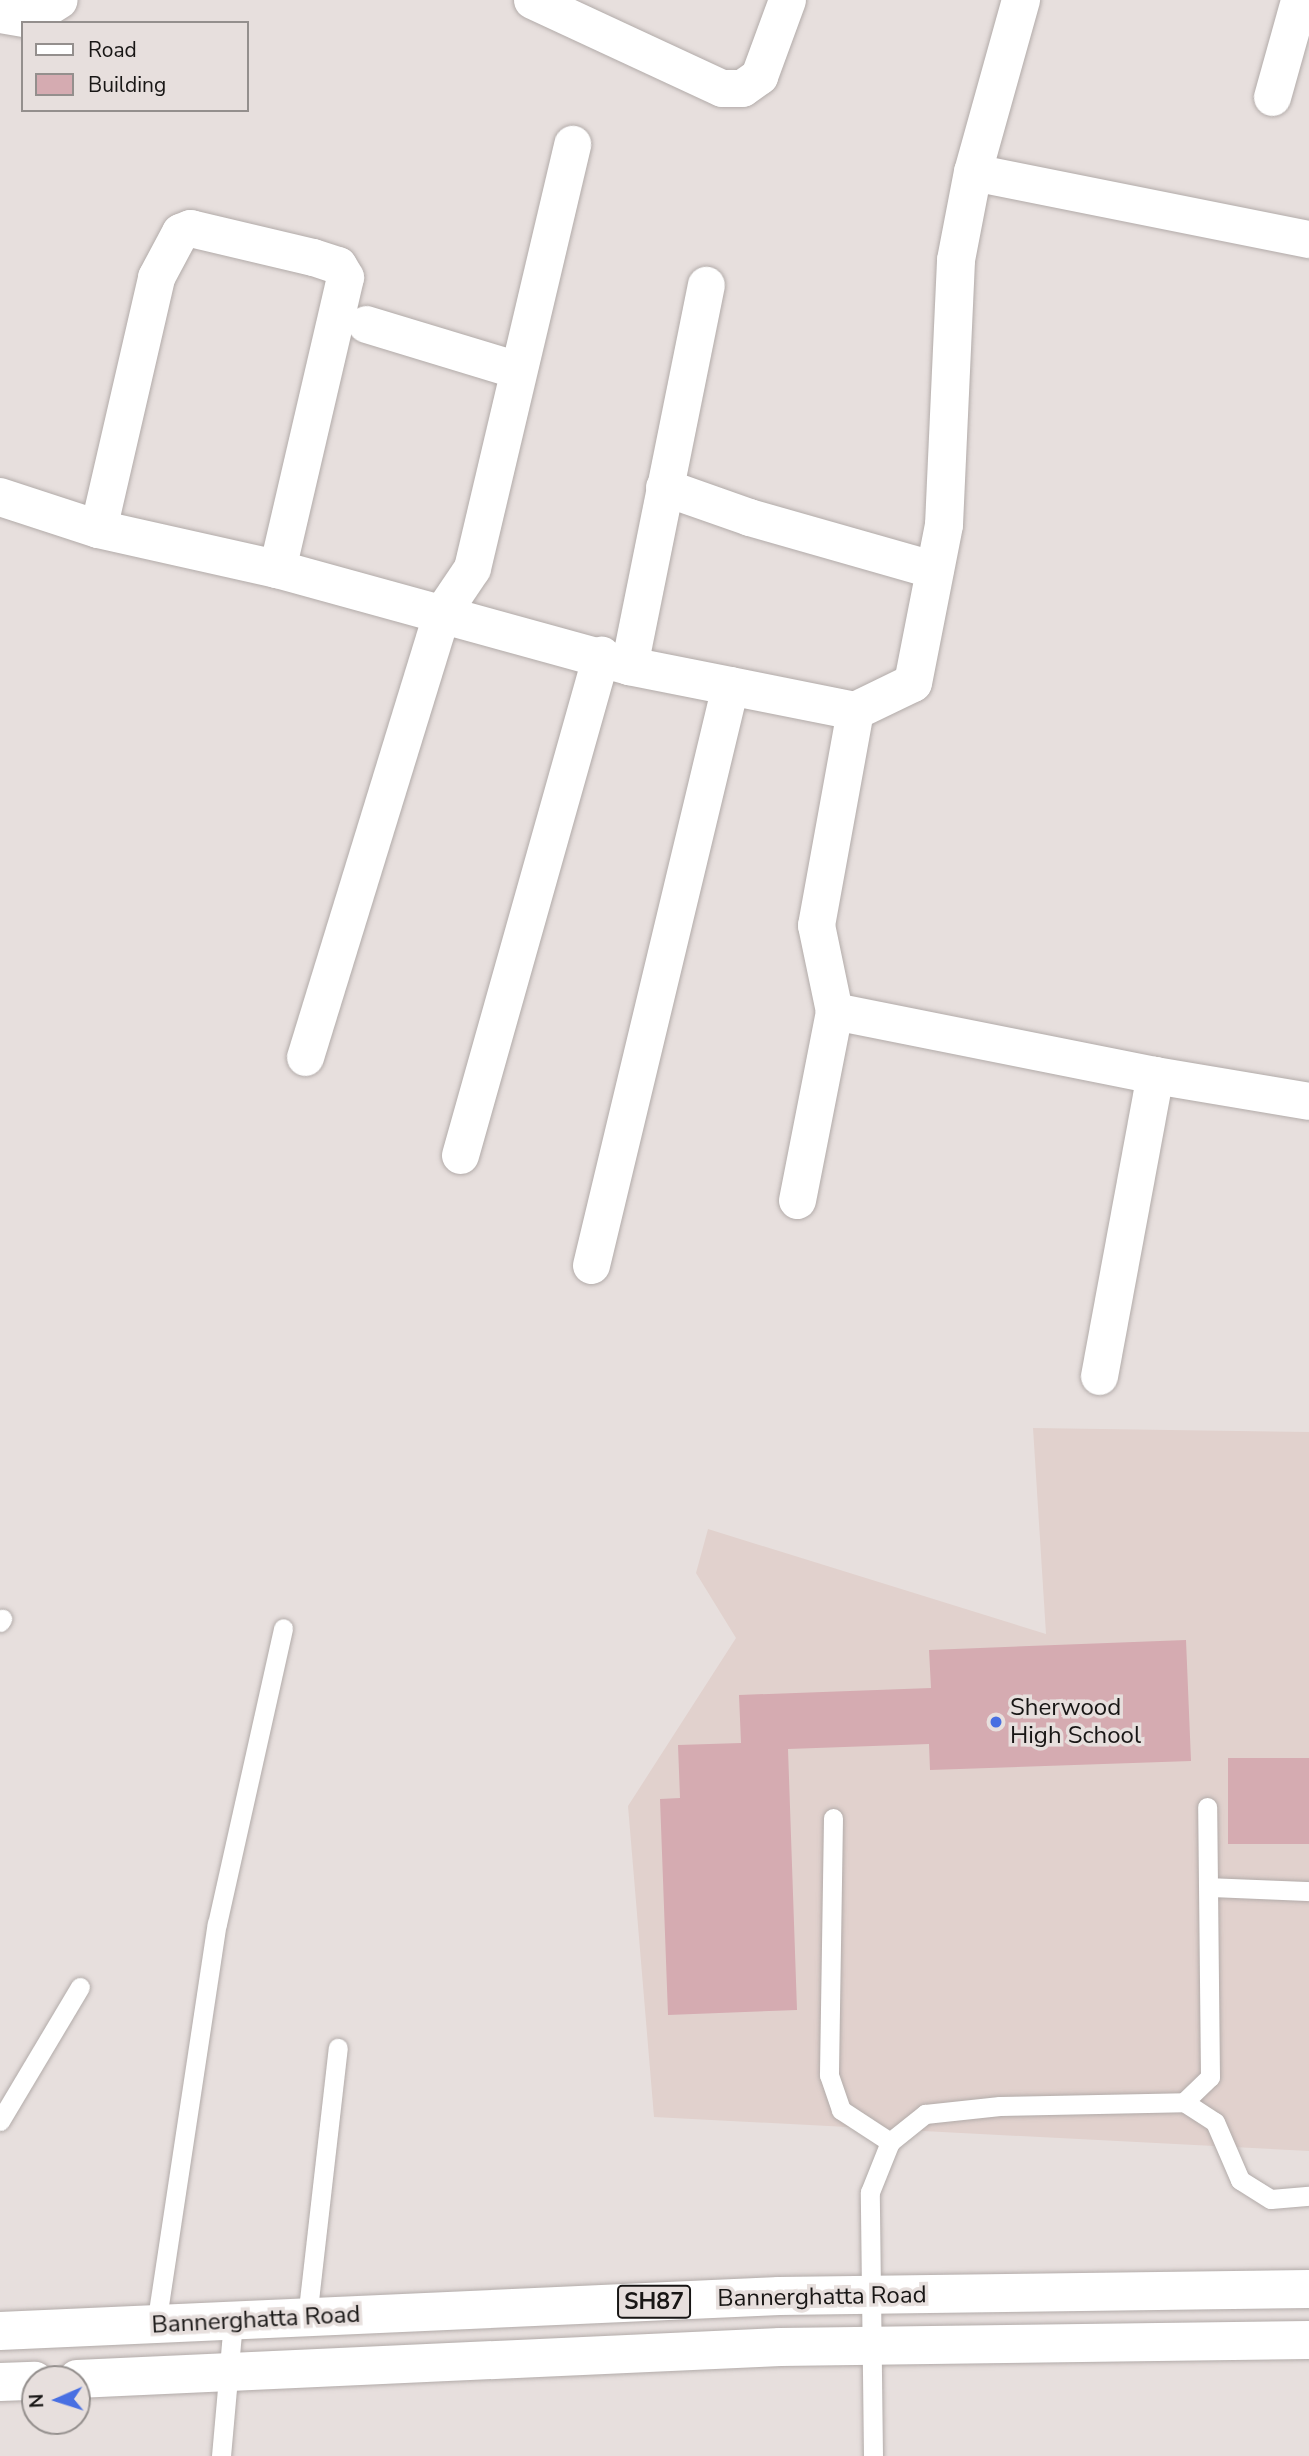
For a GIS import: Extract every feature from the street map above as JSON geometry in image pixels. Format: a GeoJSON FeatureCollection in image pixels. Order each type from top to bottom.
{"type":"FeatureCollection","features":[{"type":"Feature","properties":{"kind":"main road"},"geometry":{"type":"LineString","coordinates":[[0,497],[98,529],[277,569],[615,661],[730,686],[855,711],[913,683],[944,524],[956,260],[973,172],[1021,0]]}},
{"type":"Feature","properties":{"kind":"main road","name":"Bannerghatta Road"},"geometry":{"type":"LineString","coordinates":[[0,2331],[869,2295],[1309,2289]]}},
{"type":"Feature","properties":{"kind":"main road","name":"Bannerghatta Road"},"geometry":{"type":"LineString","coordinates":[[91,2378],[870,2346],[1309,2340]]}},
{"type":"Feature","properties":{"kind":"main road"},"geometry":{"type":"LineString","coordinates":[[0,2382],[21,2381]]}},
{"type":"Feature","properties":{"kind":"street"},"geometry":{"type":"LineString","coordinates":[[0,14],[28,19],[58,0]]}},
{"type":"Feature","properties":{"kind":"street"},"geometry":{"type":"LineString","coordinates":[[532,0],[722,88],[742,88],[759,76],[787,0]]}},
{"type":"Feature","properties":{"kind":"street"},"geometry":{"type":"LineString","coordinates":[[1272,97],[1299,0]]}},
{"type":"Feature","properties":{"kind":"street"},"geometry":{"type":"LineString","coordinates":[[305,1057],[441,614],[472,568],[572,144]]}},
{"type":"Feature","properties":{"kind":"street"},"geometry":{"type":"LineString","coordinates":[[973,172],[1309,240]]}},
{"type":"Feature","properties":{"kind":"street"},"geometry":{"type":"LineString","coordinates":[[98,529],[156,277],[180,232],[190,228],[313,257],[338,265],[345,277],[277,569]]}},
{"type":"Feature","properties":{"kind":"street"},"geometry":{"type":"LineString","coordinates":[[460,1155],[615,661],[664,487],[706,285]]}},
{"type":"Feature","properties":{"kind":"street"},"geometry":{"type":"LineString","coordinates":[[366,324],[517,370]]}},
{"type":"Feature","properties":{"kind":"street"},"geometry":{"type":"LineString","coordinates":[[664,487],[749,517],[935,570]]}},
{"type":"Feature","properties":{"kind":"street"},"geometry":{"type":"LineString","coordinates":[[591,1265],[730,686]]}},
{"type":"Feature","properties":{"kind":"street"},"geometry":{"type":"LineString","coordinates":[[797,1200],[834,1011],[816,925],[855,711]]}},
{"type":"Feature","properties":{"kind":"street"},"geometry":{"type":"LineString","coordinates":[[834,1011],[1155,1075],[1309,1101]]}},
{"type":"Feature","properties":{"kind":"street"},"geometry":{"type":"LineString","coordinates":[[1099,1376],[1155,1075]]}},
{"type":"Feature","properties":{"kind":"lane"},"geometry":{"type":"LineString","coordinates":[[156,2325],[217,1924],[283,1628]]}},
{"type":"Feature","properties":{"kind":"lane"},"geometry":{"type":"LineString","coordinates":[[1184,2102],[1210,2077],[1208,1807]]}},
{"type":"Feature","properties":{"kind":"lane"},"geometry":{"type":"LineString","coordinates":[[833,1818],[829,2075],[841,2110],[890,2142]]}},
{"type":"Feature","properties":{"kind":"lane"},"geometry":{"type":"LineString","coordinates":[[1209,1887],[1309,1891]]}},
{"type":"Feature","properties":{"kind":"lane"},"geometry":{"type":"LineString","coordinates":[[0,2121],[80,1987]]}},
{"type":"Feature","properties":{"kind":"lane"},"geometry":{"type":"LineString","coordinates":[[307,2318],[338,2048]]}},
{"type":"Feature","properties":{"kind":"lane"},"geometry":{"type":"LineString","coordinates":[[873,2456],[869,2295],[870,2192],[890,2142],[925,2114],[1000,2106],[1184,2102],[1215,2122],[1240,2180],[1271,2199],[1309,2196]]}},
{"type":"Feature","properties":{"kind":"lane"},"geometry":{"type":"LineString","coordinates":[[221,2456],[233,2321]]}},
{"type":"Feature","properties":{"kind":"shaded area","name":"Sherwood High School"},"geometry":{"type":"Polygon","coordinates":[[[1033,1428],[1309,1432],[1309,2151],[654,2117],[628,1806],[736,1638],[696,1573],[708,1529],[1046,1634],[1033,1428]]]}},
{"type":"Feature","properties":{"kind":"building"},"geometry":{"type":"Polygon","coordinates":[[[1186,1640],[1191,1761],[930,1770],[929,1744],[788,1749],[797,2010],[668,2015],[660,1799],[680,1798],[678,1745],[741,1743],[739,1695],[931,1688],[929,1650],[1186,1640]]]}},
{"type":"Feature","properties":{"kind":"building"},"geometry":{"type":"Polygon","coordinates":[[[1228,1758],[1309,1758],[1309,1844],[1228,1844],[1228,1758]]]}},
{"type":"Feature","properties":{"kind":"place","name":"Sherwood High School"},"geometry":{"type":"Point","coordinates":[996,1722]}}]}
